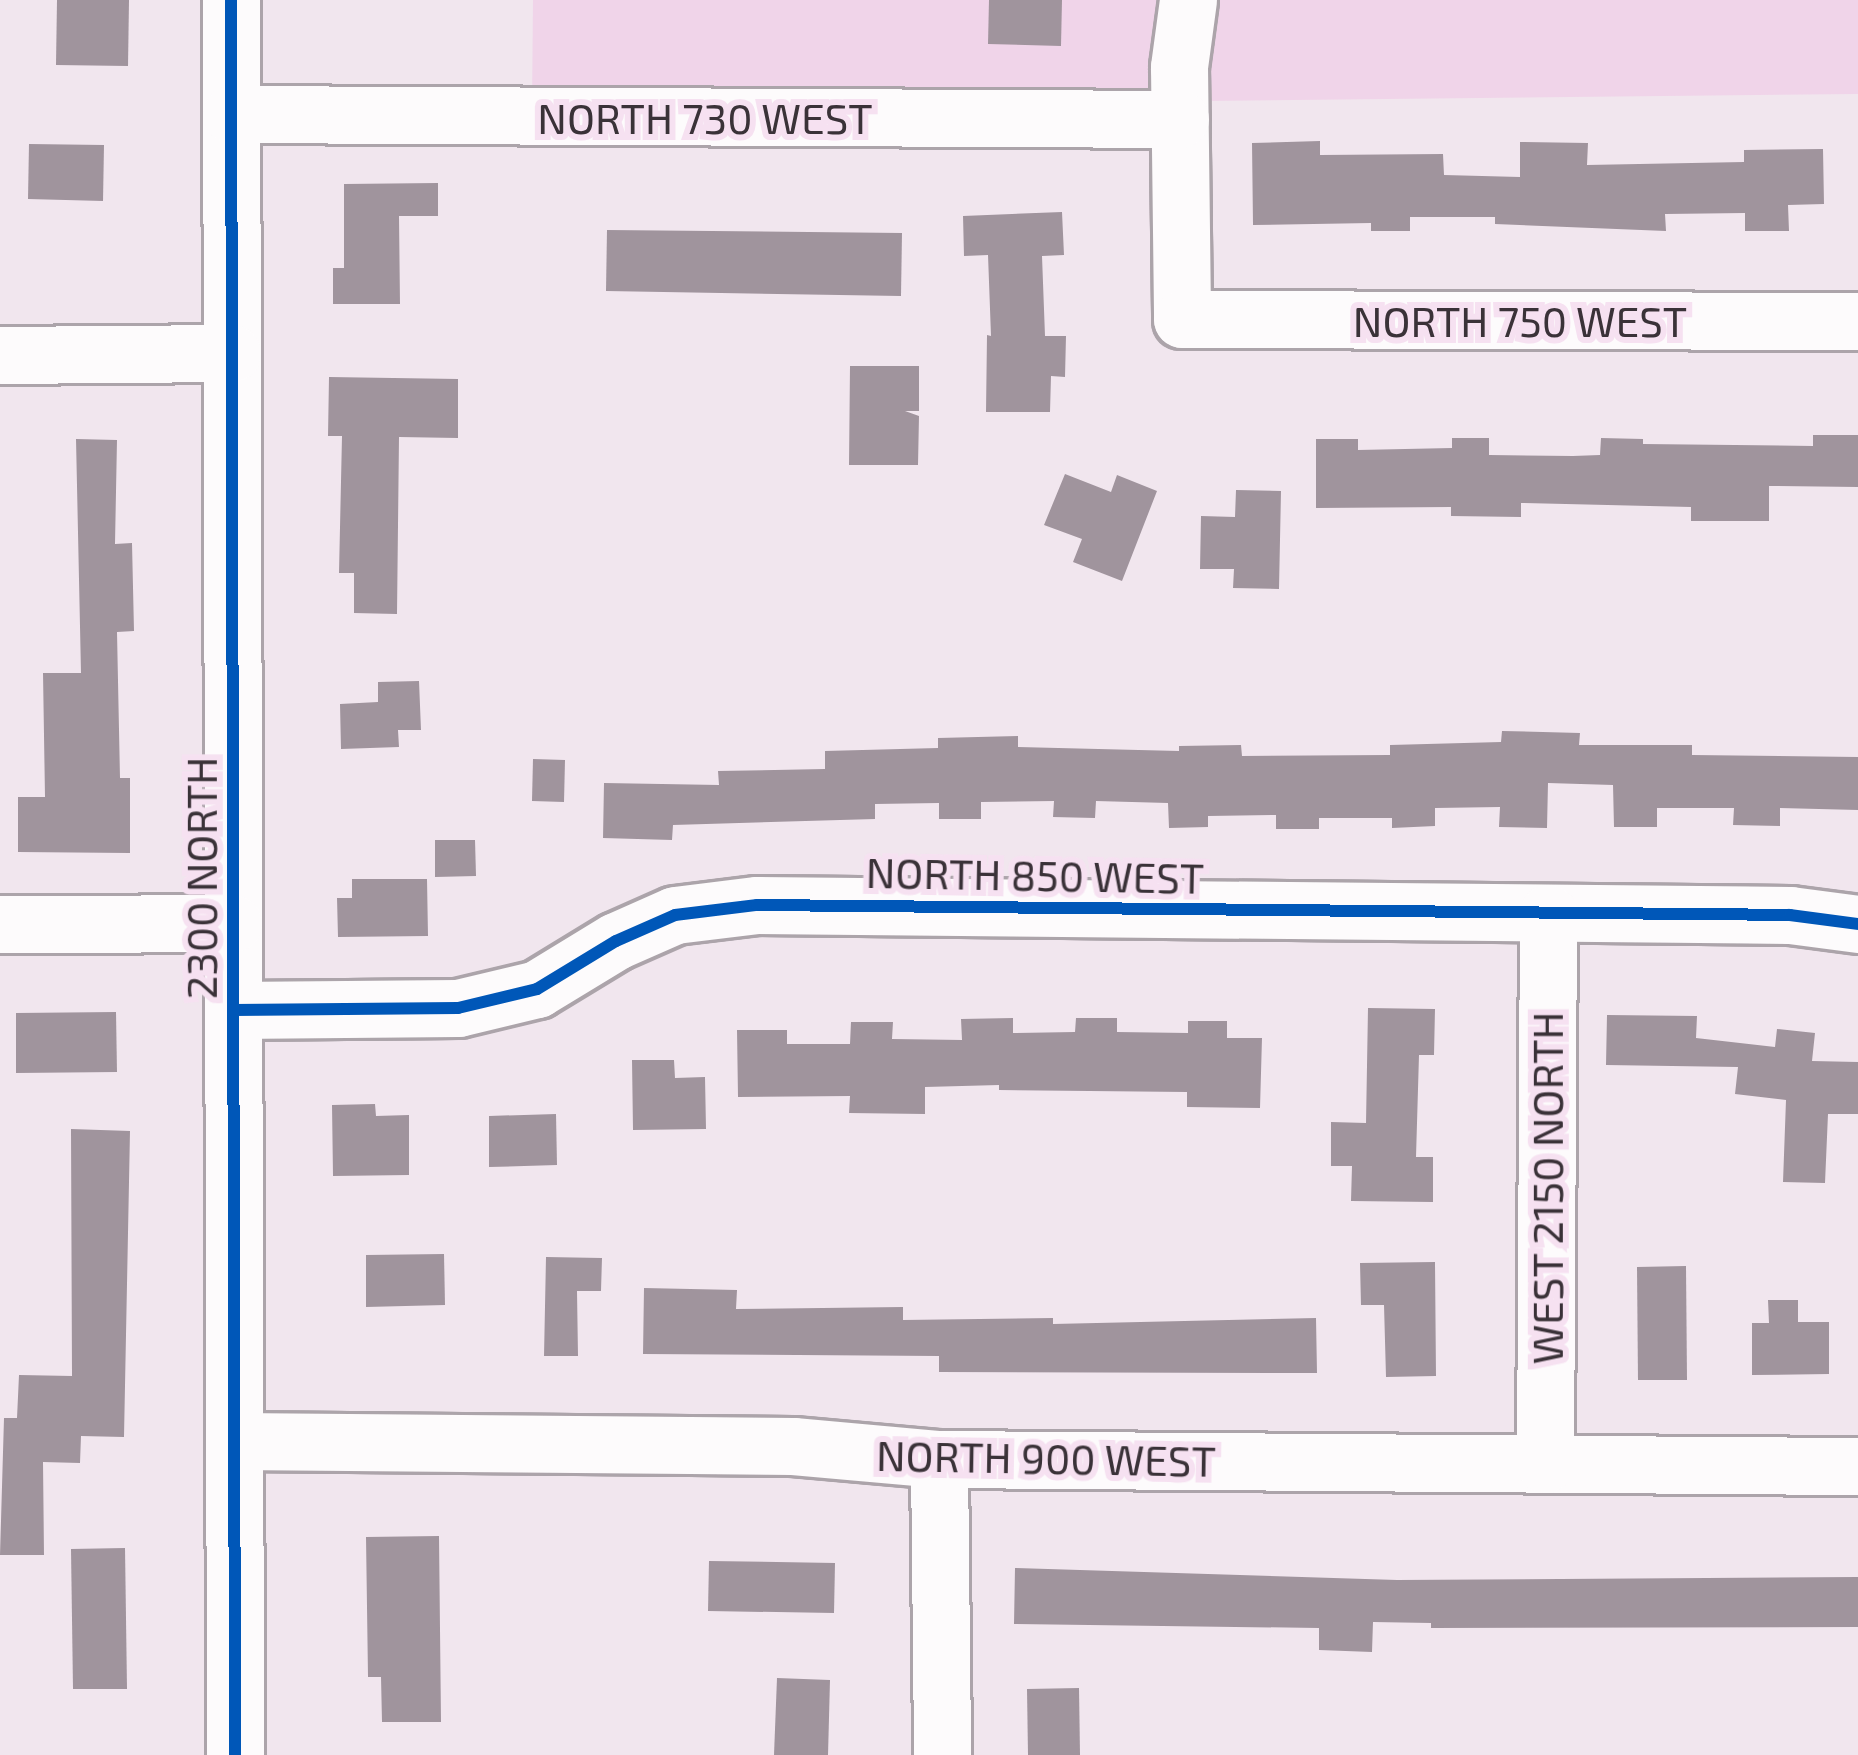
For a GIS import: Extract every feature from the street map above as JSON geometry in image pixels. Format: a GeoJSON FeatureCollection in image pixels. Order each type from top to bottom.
{"type":"FeatureCollection","features":[{"type":"Feature","properties":{"kind":"street","name":"2300 NORTH"},"geometry":{"type":"LineString","coordinates":[[231,0],[235,1755]]}},
{"type":"Feature","properties":{"kind":"street"},"geometry":{"type":"LineString","coordinates":[[1180,119],[1188,0]]}},
{"type":"Feature","properties":{"kind":"street","name":"NORTH 730 WEST"},"geometry":{"type":"LineString","coordinates":[[231,114],[1180,119]]}},
{"type":"Feature","properties":{"kind":"street","name":"NORTH 750 WEST"},"geometry":{"type":"LineString","coordinates":[[1180,119],[1182,319],[1858,321]]}},
{"type":"Feature","properties":{"kind":"street"},"geometry":{"type":"LineString","coordinates":[[0,355],[232,353]]}},
{"type":"Feature","properties":{"kind":"street","name":"NORTH 850 WEST"},"geometry":{"type":"LineString","coordinates":[[233,1010],[458,1007],[537,989],[616,940],[675,915],[757,904],[1790,915],[1858,924]]}},
{"type":"Feature","properties":{"kind":"street","name":"WEST 2150 NORTH"},"geometry":{"type":"LineString","coordinates":[[1545,1464],[1548,913]]}},
{"type":"Feature","properties":{"kind":"street"},"geometry":{"type":"LineString","coordinates":[[0,924],[233,923]]}},
{"type":"Feature","properties":{"kind":"street","name":"NORTH 900 WEST"},"geometry":{"type":"LineString","coordinates":[[235,1441],[793,1446],[939,1460],[1858,1466]]}},
{"type":"Feature","properties":{"kind":"street"},"geometry":{"type":"LineString","coordinates":[[939,1460],[942,1755]]}},
{"type":"Feature","properties":{"kind":"shaded area"},"geometry":{"type":"Polygon","coordinates":[[[533,0],[1858,0],[1858,94],[532,108],[533,0]]]}},
{"type":"Feature","properties":{"kind":"building"},"geometry":{"type":"Polygon","coordinates":[[[57,0],[129,0],[128,66],[56,65],[57,0]]]}},
{"type":"Feature","properties":{"kind":"building"},"geometry":{"type":"Polygon","coordinates":[[[989,0],[1062,0],[1061,46],[988,44],[989,0]]]}},
{"type":"Feature","properties":{"kind":"building"},"geometry":{"type":"Polygon","coordinates":[[[1320,141],[1320,155],[1443,154],[1444,175],[1520,177],[1520,142],[1588,143],[1587,165],[1744,162],[1744,150],[1823,149],[1824,204],[1788,205],[1789,231],[1745,231],[1745,213],[1665,214],[1666,231],[1495,224],[1495,217],[1410,217],[1410,231],[1371,231],[1371,223],[1253,225],[1252,143],[1320,141]]]}},
{"type":"Feature","properties":{"kind":"building"},"geometry":{"type":"Polygon","coordinates":[[[29,144],[104,145],[103,201],[28,199],[29,144]]]}},
{"type":"Feature","properties":{"kind":"building"},"geometry":{"type":"Polygon","coordinates":[[[438,183],[438,216],[399,216],[400,304],[333,304],[333,268],[344,268],[344,184],[438,183]]]}},
{"type":"Feature","properties":{"kind":"building"},"geometry":{"type":"Polygon","coordinates":[[[1062,212],[1064,255],[1042,256],[1045,336],[1066,336],[1065,377],[1051,376],[1050,412],[986,412],[987,335],[991,336],[988,255],[964,256],[963,216],[1062,212]]]}},
{"type":"Feature","properties":{"kind":"building"},"geometry":{"type":"Polygon","coordinates":[[[607,230],[902,233],[901,296],[606,291],[607,230]]]}},
{"type":"Feature","properties":{"kind":"building"},"geometry":{"type":"Polygon","coordinates":[[[850,366],[919,366],[919,411],[905,411],[919,416],[918,465],[849,465],[850,366]]]}},
{"type":"Feature","properties":{"kind":"building"},"geometry":{"type":"Polygon","coordinates":[[[329,377],[458,379],[458,438],[399,437],[397,614],[354,613],[354,573],[339,573],[342,436],[328,436],[329,377]]]}},
{"type":"Feature","properties":{"kind":"building"},"geometry":{"type":"Polygon","coordinates":[[[1813,435],[1858,435],[1858,487],[1769,486],[1769,521],[1691,521],[1691,507],[1521,503],[1521,517],[1451,516],[1451,507],[1316,508],[1316,439],[1358,439],[1358,450],[1452,448],[1452,438],[1489,438],[1489,455],[1573,456],[1600,455],[1601,438],[1643,439],[1643,444],[1813,446],[1813,435]]]}},
{"type":"Feature","properties":{"kind":"building"},"geometry":{"type":"Polygon","coordinates":[[[76,439],[117,440],[115,544],[132,543],[134,631],[117,632],[120,778],[130,778],[130,853],[18,852],[18,797],[45,797],[43,673],[81,673],[76,439]]]}},
{"type":"Feature","properties":{"kind":"building"},"geometry":{"type":"Polygon","coordinates":[[[1065,474],[1111,492],[1117,475],[1157,491],[1122,581],[1073,562],[1082,539],[1044,525],[1065,474]]]}},
{"type":"Feature","properties":{"kind":"building"},"geometry":{"type":"Polygon","coordinates":[[[1236,490],[1281,491],[1279,589],[1233,588],[1234,569],[1200,569],[1201,516],[1235,517],[1236,490]]]}},
{"type":"Feature","properties":{"kind":"building"},"geometry":{"type":"Polygon","coordinates":[[[419,681],[421,730],[398,730],[399,747],[341,749],[340,704],[378,702],[378,682],[419,681]]]}},
{"type":"Feature","properties":{"kind":"building"},"geometry":{"type":"Polygon","coordinates":[[[1502,731],[1580,733],[1579,745],[1692,745],[1692,755],[1858,757],[1858,810],[1780,808],[1780,826],[1733,825],[1734,808],[1657,808],[1657,827],[1614,827],[1613,785],[1548,783],[1547,828],[1499,827],[1500,807],[1435,808],[1435,826],[1392,828],[1392,818],[1319,818],[1319,829],[1276,829],[1276,815],[1208,816],[1208,827],[1169,828],[1168,803],[1096,801],[1095,818],[1053,817],[1054,801],[981,802],[981,819],[939,819],[939,803],[875,804],[875,819],[673,825],[672,840],[603,838],[604,783],[719,785],[718,771],[825,769],[825,751],[938,748],[938,738],[1018,736],[1018,747],[1179,751],[1179,746],[1241,745],[1242,756],[1390,755],[1390,745],[1501,742],[1502,731]]]}},
{"type":"Feature","properties":{"kind":"building"},"geometry":{"type":"Polygon","coordinates":[[[533,759],[565,760],[564,802],[532,801],[533,759]]]}},
{"type":"Feature","properties":{"kind":"building"},"geometry":{"type":"Polygon","coordinates":[[[435,840],[475,840],[476,876],[435,877],[435,840]]]}},
{"type":"Feature","properties":{"kind":"building"},"geometry":{"type":"Polygon","coordinates":[[[352,879],[427,879],[428,936],[338,937],[337,898],[352,898],[352,879]]]}},
{"type":"Feature","properties":{"kind":"building"},"geometry":{"type":"Polygon","coordinates":[[[1368,1008],[1435,1009],[1434,1055],[1419,1055],[1416,1157],[1433,1157],[1433,1202],[1351,1201],[1352,1166],[1331,1166],[1331,1122],[1366,1123],[1368,1008]]]}},
{"type":"Feature","properties":{"kind":"building"},"geometry":{"type":"Polygon","coordinates":[[[116,1012],[117,1072],[16,1073],[16,1013],[116,1012]]]}},
{"type":"Feature","properties":{"kind":"building"},"geometry":{"type":"Polygon","coordinates":[[[1607,1015],[1697,1016],[1696,1038],[1775,1047],[1777,1029],[1815,1033],[1812,1061],[1858,1062],[1858,1114],[1828,1114],[1825,1183],[1783,1182],[1786,1100],[1735,1094],[1738,1067],[1606,1065],[1607,1015]]]}},
{"type":"Feature","properties":{"kind":"building"},"geometry":{"type":"Polygon","coordinates":[[[1013,1018],[1013,1033],[1075,1032],[1076,1018],[1117,1018],[1117,1032],[1188,1033],[1188,1021],[1227,1021],[1227,1038],[1262,1038],[1260,1108],[1187,1107],[1187,1092],[999,1090],[999,1085],[925,1087],[925,1114],[849,1113],[850,1096],[738,1097],[737,1030],[787,1030],[787,1044],[850,1044],[851,1022],[893,1022],[892,1039],[962,1040],[961,1019],[1013,1018]]]}},
{"type":"Feature","properties":{"kind":"building"},"geometry":{"type":"Polygon","coordinates":[[[632,1060],[674,1060],[675,1078],[705,1077],[706,1129],[633,1130],[632,1060]]]}},
{"type":"Feature","properties":{"kind":"building"},"geometry":{"type":"Polygon","coordinates":[[[375,1104],[376,1116],[409,1115],[409,1175],[333,1176],[332,1105],[375,1104]]]}},
{"type":"Feature","properties":{"kind":"building"},"geometry":{"type":"Polygon","coordinates":[[[556,1114],[557,1165],[489,1167],[489,1116],[556,1114]]]}},
{"type":"Feature","properties":{"kind":"building"},"geometry":{"type":"Polygon","coordinates":[[[71,1129],[130,1131],[124,1437],[81,1436],[80,1463],[43,1462],[44,1555],[0,1555],[4,1418],[17,1418],[19,1375],[72,1376],[71,1129]]]}},
{"type":"Feature","properties":{"kind":"building"},"geometry":{"type":"Polygon","coordinates":[[[444,1254],[445,1305],[366,1307],[366,1255],[444,1254]]]}},
{"type":"Feature","properties":{"kind":"building"},"geometry":{"type":"Polygon","coordinates":[[[546,1257],[602,1258],[601,1291],[577,1291],[578,1356],[544,1356],[546,1257]]]}},
{"type":"Feature","properties":{"kind":"building"},"geometry":{"type":"Polygon","coordinates":[[[1435,1262],[1436,1376],[1386,1377],[1384,1305],[1361,1305],[1360,1263],[1435,1262]]]}},
{"type":"Feature","properties":{"kind":"building"},"geometry":{"type":"Polygon","coordinates":[[[1686,1266],[1687,1380],[1638,1380],[1637,1267],[1686,1266]]]}},
{"type":"Feature","properties":{"kind":"building"},"geometry":{"type":"Polygon","coordinates":[[[644,1288],[737,1290],[736,1309],[903,1307],[903,1320],[1053,1318],[1053,1324],[1316,1318],[1317,1373],[939,1372],[939,1356],[643,1354],[644,1288]]]}},
{"type":"Feature","properties":{"kind":"building"},"geometry":{"type":"Polygon","coordinates":[[[1768,1300],[1798,1300],[1798,1322],[1829,1322],[1829,1374],[1752,1375],[1752,1323],[1769,1323],[1768,1300]]]}},
{"type":"Feature","properties":{"kind":"building"},"geometry":{"type":"Polygon","coordinates":[[[439,1536],[441,1722],[382,1722],[381,1677],[368,1677],[366,1537],[439,1536]]]}},
{"type":"Feature","properties":{"kind":"building"},"geometry":{"type":"Polygon","coordinates":[[[125,1548],[127,1689],[73,1689],[71,1549],[125,1548]]]}},
{"type":"Feature","properties":{"kind":"building"},"geometry":{"type":"Polygon","coordinates":[[[709,1561],[835,1563],[834,1613],[708,1611],[709,1561]]]}},
{"type":"Feature","properties":{"kind":"building"},"geometry":{"type":"Polygon","coordinates":[[[1015,1568],[1397,1580],[1858,1577],[1858,1627],[1431,1628],[1431,1623],[1373,1622],[1372,1652],[1319,1650],[1319,1628],[1014,1624],[1015,1568]]]}},
{"type":"Feature","properties":{"kind":"building"},"geometry":{"type":"Polygon","coordinates":[[[777,1678],[830,1680],[828,1755],[774,1755],[777,1678]]]}},
{"type":"Feature","properties":{"kind":"building"},"geometry":{"type":"Polygon","coordinates":[[[1079,1688],[1080,1755],[1028,1755],[1027,1689],[1079,1688]]]}},
{"type":"Feature","properties":{"kind":"cycle path"},"geometry":{"type":"LineString","coordinates":[[231,0],[235,1755]]}},
{"type":"Feature","properties":{"kind":"cycle path"},"geometry":{"type":"LineString","coordinates":[[233,1010],[458,1008],[537,989],[616,941],[675,915],[757,905],[1790,915],[1858,924]]}}]}
